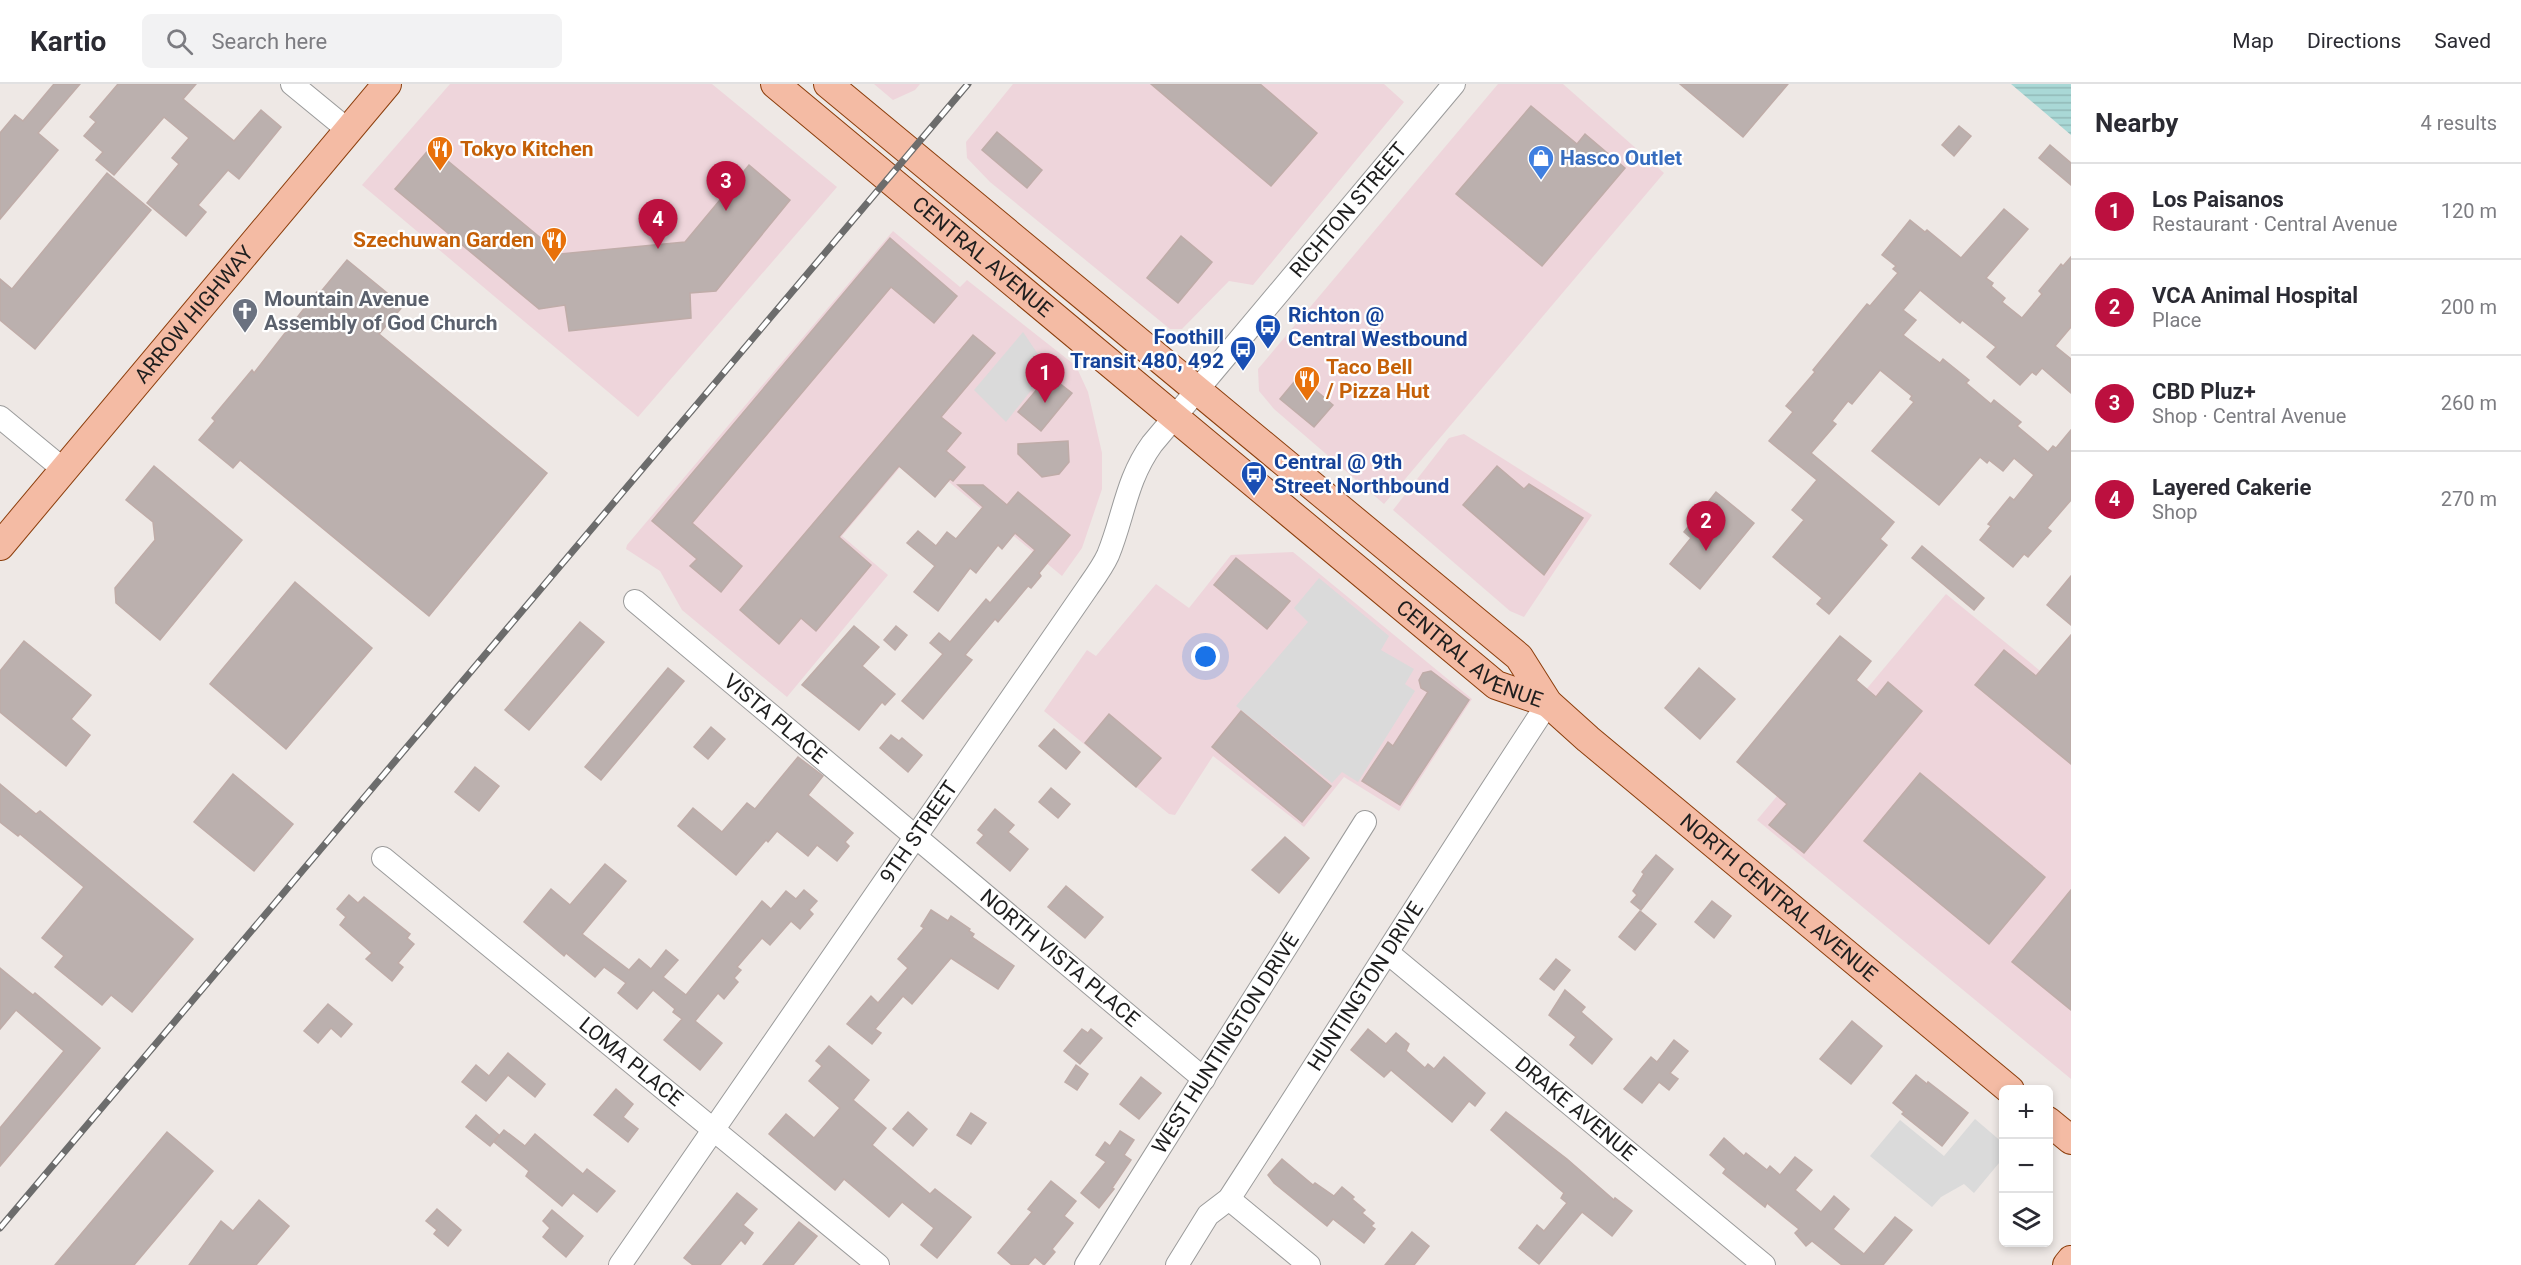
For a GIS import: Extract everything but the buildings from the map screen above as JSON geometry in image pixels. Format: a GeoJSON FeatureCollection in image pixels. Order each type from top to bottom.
{"type":"FeatureCollection","features":[{"type":"Feature","properties":{"kind":"main road","name":"ARROW HIGHWAY"},"geometry":{"type":"LineString","coordinates":[[0,546],[387,84]]}},
{"type":"Feature","properties":{"kind":"main road","name":"CENTRAL AVENUE"},"geometry":{"type":"LineString","coordinates":[[775,84],[1496,684],[1548,703]]}},
{"type":"Feature","properties":{"kind":"main road","name":"CENTRAL AVENUE"},"geometry":{"type":"LineString","coordinates":[[828,84],[1386,544],[1519,657],[1548,703]]}},
{"type":"Feature","properties":{"kind":"main road","name":"NORTH CENTRAL AVENUE"},"geometry":{"type":"LineString","coordinates":[[1548,703],[1588,739],[2005,1085]]}},
{"type":"Feature","properties":{"kind":"main road"},"geometry":{"type":"LineString","coordinates":[[2053,1124],[2071,1140]]}},
{"type":"Feature","properties":{"kind":"main road"},"geometry":{"type":"LineString","coordinates":[[2067,1265],[2071,1260]]}},
{"type":"Feature","properties":{"kind":"street"},"geometry":{"type":"LineString","coordinates":[[292,84],[348,130]]}},
{"type":"Feature","properties":{"kind":"street","name":"RICHTON STREET"},"geometry":{"type":"LineString","coordinates":[[1198,391],[1454,84]]}},
{"type":"Feature","properties":{"kind":"street","name":"9TH STREET"},"geometry":{"type":"LineString","coordinates":[[620,1265],[1107,557],[1128,487],[1139,461],[1198,391]]}},
{"type":"Feature","properties":{"kind":"street"},"geometry":{"type":"LineString","coordinates":[[0,417],[63,469]]}},
{"type":"Feature","properties":{"kind":"street","name":"VISTA PLACE"},"geometry":{"type":"LineString","coordinates":[[635,601],[917,835]]}},
{"type":"Feature","properties":{"kind":"street","name":"HUNTINGTON DRIVE"},"geometry":{"type":"LineString","coordinates":[[1177,1265],[1208,1215],[1229,1199],[1388,953],[1443,861],[1548,703]]}},
{"type":"Feature","properties":{"kind":"street","name":"WEST HUNTINGTON DRIVE"},"geometry":{"type":"LineString","coordinates":[[1086,1265],[1365,822]]}},
{"type":"Feature","properties":{"kind":"street","name":"NORTH VISTA PLACE"},"geometry":{"type":"LineString","coordinates":[[917,835],[1204,1079]]}},
{"type":"Feature","properties":{"kind":"street","name":"LOMA PLACE"},"geometry":{"type":"LineString","coordinates":[[383,858],[878,1265]]}},
{"type":"Feature","properties":{"kind":"street","name":"DRAKE AVENUE"},"geometry":{"type":"LineString","coordinates":[[1388,953],[1764,1265]]}},
{"type":"Feature","properties":{"kind":"street"},"geometry":{"type":"LineString","coordinates":[[1229,1199],[1309,1265]]}},
{"type":"Feature","properties":{"kind":"shaded area"},"geometry":{"type":"Polygon","coordinates":[[[450,84],[712,84],[837,187],[638,417],[362,185],[450,84]]]}},
{"type":"Feature","properties":{"kind":"shaded area"},"geometry":{"type":"Polygon","coordinates":[[[874,84],[920,84],[915,90],[893,100],[874,84]]]}},
{"type":"Feature","properties":{"kind":"shaded area"},"geometry":{"type":"Polygon","coordinates":[[[1013,84],[1384,84],[1404,102],[1253,285],[1229,281],[1182,329],[1170,329],[990,182],[967,158],[966,142],[1013,84]]]}},
{"type":"Feature","properties":{"kind":"shaded area"},"geometry":{"type":"Polygon","coordinates":[[[1498,84],[1563,84],[1664,173],[1384,504],[1274,409],[1259,391],[1258,369],[1498,84]]]}},
{"type":"Feature","properties":{"kind":"shaded area"},"geometry":{"type":"Polygon","coordinates":[[[893,231],[960,287],[967,280],[1076,366],[1088,392],[1102,453],[1102,489],[1082,548],[1062,576],[913,452],[842,536],[888,575],[787,697],[682,610],[660,571],[626,549],[627,545],[893,231]]]}},
{"type":"Feature","properties":{"kind":"shaded area"},"geometry":{"type":"Polygon","coordinates":[[[1023,332],[1048,369],[1006,422],[974,390],[1023,332]]]}},
{"type":"Feature","properties":{"kind":"shaded area"},"geometry":{"type":"Polygon","coordinates":[[[1464,434],[1592,515],[1524,617],[1510,611],[1393,510],[1449,438],[1464,434]]]}},
{"type":"Feature","properties":{"kind":"shaded area"},"geometry":{"type":"Polygon","coordinates":[[[1293,552],[1472,699],[1399,811],[1344,777],[1304,827],[1213,756],[1175,815],[1169,814],[1044,711],[1087,650],[1096,656],[1156,584],[1189,608],[1231,555],[1293,552]]]}},
{"type":"Feature","properties":{"kind":"shaded area"},"geometry":{"type":"Polygon","coordinates":[[[1319,578],[1389,636],[1381,650],[1414,669],[1405,684],[1415,691],[1358,782],[1342,772],[1332,783],[1236,706],[1308,622],[1294,608],[1319,578]]]}},
{"type":"Feature","properties":{"kind":"shaded area"},"geometry":{"type":"Polygon","coordinates":[[[1946,594],[2071,696],[2071,1079],[1757,820],[1946,594]]]}},
{"type":"Feature","properties":{"kind":"shaded area"},"geometry":{"type":"Polygon","coordinates":[[[1975,1119],[1999,1140],[1999,1163],[1974,1193],[1964,1184],[1941,1197],[1932,1207],[1870,1156],[1900,1120],[1944,1156],[1975,1119]]]}},
{"type":"Feature","properties":{"kind":"water"},"geometry":{"type":"Polygon","coordinates":[[[2011,84],[2071,84],[2071,135],[2011,84]]]}},
{"type":"Feature","properties":{"kind":"railway"},"geometry":{"type":"LineString","coordinates":[[0,1228],[968,84]]}},
{"type":"Feature","properties":{"kind":"place","name":"Tokyo Kitchen"},"geometry":{"type":"Point","coordinates":[440,172]}},
{"type":"Feature","properties":{"kind":"place","name":"Hasco Outlet"},"geometry":{"type":"Point","coordinates":[1541,181]}},
{"type":"Feature","properties":{"kind":"place","name":"CBD Pluz+"},"geometry":{"type":"Point","coordinates":[726,211]}},
{"type":"Feature","properties":{"kind":"place","name":"Layered Cakerie"},"geometry":{"type":"Point","coordinates":[658,249]}},
{"type":"Feature","properties":{"kind":"place","name":"Szechuwan Garden"},"geometry":{"type":"Point","coordinates":[554,263]}},
{"type":"Feature","properties":{"kind":"place","name":"Mountain Avenue Assembly of God Church"},"geometry":{"type":"Point","coordinates":[245,334]}},
{"type":"Feature","properties":{"kind":"place","name":"Richton @ Central Westbound"},"geometry":{"type":"Point","coordinates":[1268,350]}},
{"type":"Feature","properties":{"kind":"place","name":"Foothill Transit 480, 492"},"geometry":{"type":"Point","coordinates":[1243,372]}},
{"type":"Feature","properties":{"kind":"place","name":"Taco Bell / Pizza Hut"},"geometry":{"type":"Point","coordinates":[1307,402]}},
{"type":"Feature","properties":{"kind":"place","name":"Los Paisanos"},"geometry":{"type":"Point","coordinates":[1045,403]}},
{"type":"Feature","properties":{"kind":"place","name":"Central @ 9th Street Northbound"},"geometry":{"type":"Point","coordinates":[1254,497]}},
{"type":"Feature","properties":{"kind":"place","name":"VCA Animal Hospital"},"geometry":{"type":"Point","coordinates":[1706,551]}}]}
